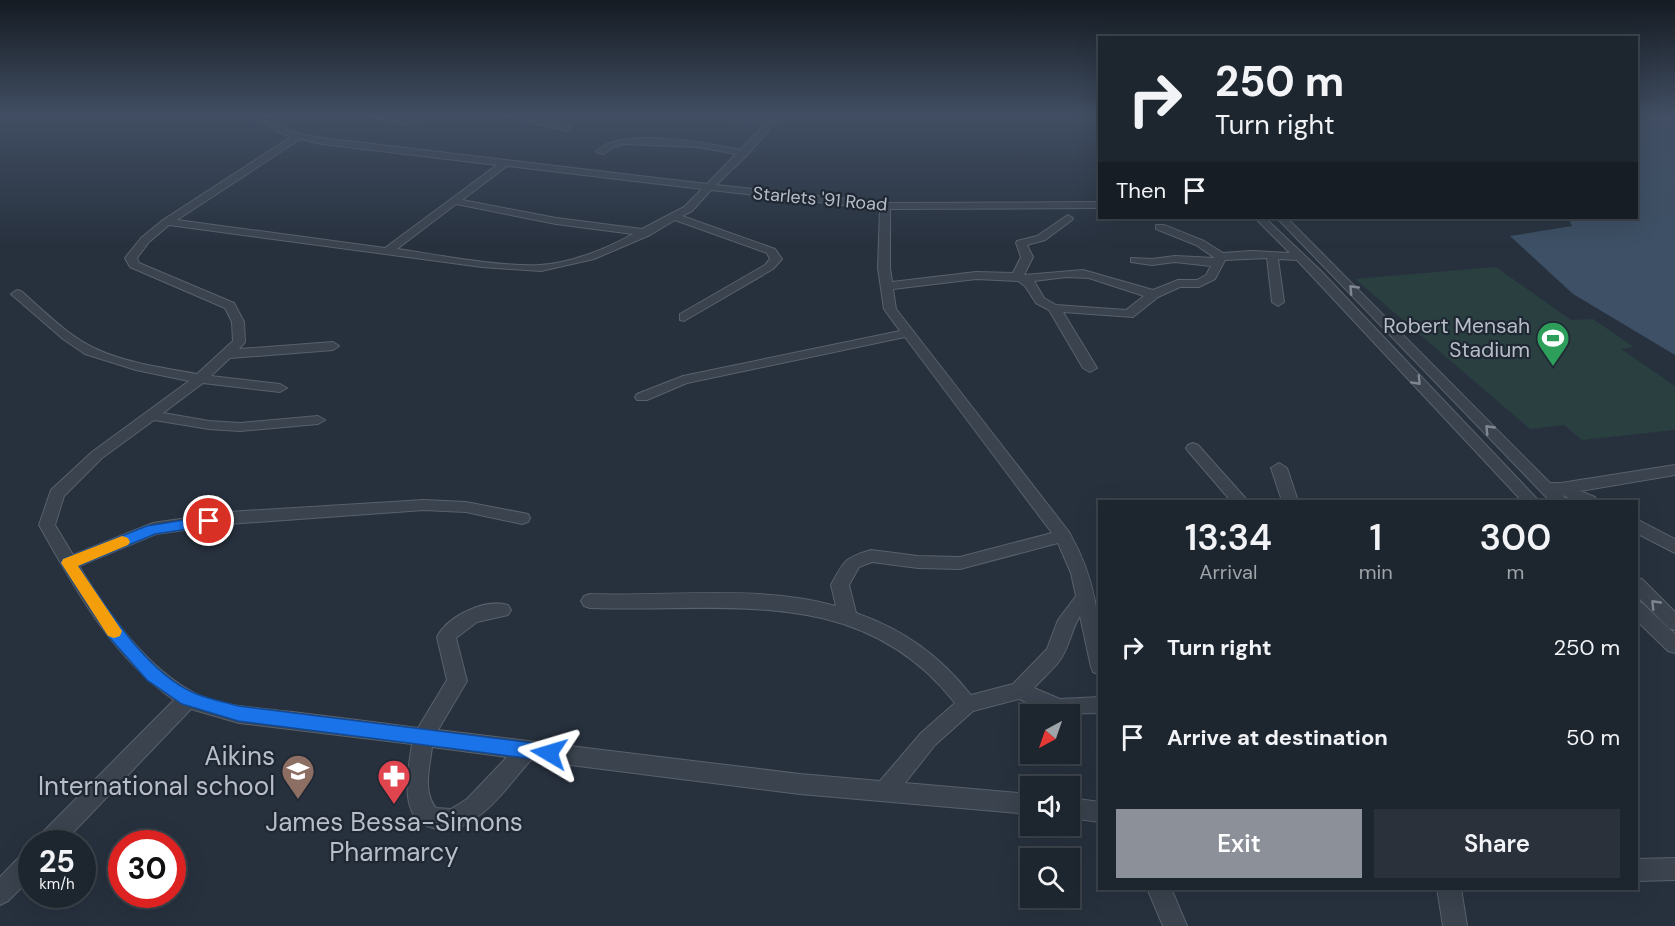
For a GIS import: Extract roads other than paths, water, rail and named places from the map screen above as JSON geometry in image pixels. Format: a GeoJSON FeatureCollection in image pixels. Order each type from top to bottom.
{"type":"FeatureCollection","features":[{"type":"Feature","properties":{"kind":"street"},"geometry":{"type":"LineString","coordinates":[[260,159],[167,222],[138,246],[131,258],[134,265],[230,306],[238,322],[239,342],[200,379],[98,455],[57,494],[47,525],[115,633],[153,675],[188,699],[238,714],[800,784],[1020,803]]}},
{"type":"Feature","properties":{"kind":"street","name":"Starlets '91 Road"},"geometry":{"type":"LineString","coordinates":[[475,159],[708,188],[885,206],[1098,205]]}},
{"type":"Feature","properties":{"kind":"street"},"geometry":{"type":"LineString","coordinates":[[167,222],[510,268],[541,268],[590,257],[646,233],[675,217],[694,205],[738,159]]}},
{"type":"Feature","properties":{"kind":"street"},"geometry":{"type":"LineString","coordinates":[[386,252],[505,163]]}},
{"type":"Feature","properties":{"kind":"street"},"geometry":{"type":"LineString","coordinates":[[454,201],[556,221],[646,233]]}},
{"type":"Feature","properties":{"kind":"street"},"geometry":{"type":"LineString","coordinates":[[885,206],[886,286],[890,309],[906,333],[1063,536],[1080,573],[1098,658]]}},
{"type":"Feature","properties":{"kind":"street"},"geometry":{"type":"LineString","coordinates":[[675,217],[771,251],[776,259],[770,267],[684,317]]}},
{"type":"Feature","properties":{"kind":"street"},"geometry":{"type":"LineString","coordinates":[[1021,278],[1027,257],[1021,243],[1041,238],[1068,218]]}},
{"type":"Feature","properties":{"kind":"street"},"geometry":{"type":"LineString","coordinates":[[1261,219],[1316,272],[1487,457],[1530,500]]}},
{"type":"Feature","properties":{"kind":"street"},"geometry":{"type":"LineString","coordinates":[[1283,219],[1512,454],[1555,492],[1585,500]]}},
{"type":"Feature","properties":{"kind":"street"},"geometry":{"type":"LineString","coordinates":[[1160,227],[1200,243],[1218,260]]}},
{"type":"Feature","properties":{"kind":"street"},"geometry":{"type":"LineString","coordinates":[[1135,260],[1152,262],[1175,259],[1218,260],[1251,254],[1300,257]]}},
{"type":"Feature","properties":{"kind":"street"},"geometry":{"type":"LineString","coordinates":[[1272,256],[1278,302]]}},
{"type":"Feature","properties":{"kind":"street"},"geometry":{"type":"LineString","coordinates":[[1021,278],[1030,284],[1038,301],[1054,308],[1128,315],[1154,294],[1178,283],[1204,282],[1211,277],[1218,260]]}},
{"type":"Feature","properties":{"kind":"street"},"geometry":{"type":"LineString","coordinates":[[1316,272],[1335,270]]}},
{"type":"Feature","properties":{"kind":"street"},"geometry":{"type":"LineString","coordinates":[[886,286],[976,275],[1021,278],[1079,273],[1134,291],[1154,294]]}},
{"type":"Feature","properties":{"kind":"street"},"geometry":{"type":"LineString","coordinates":[[17,294],[48,322],[90,351],[141,367],[200,379],[280,388]]}},
{"type":"Feature","properties":{"kind":"street"},"geometry":{"type":"LineString","coordinates":[[1054,308],[1090,368]]}},
{"type":"Feature","properties":{"kind":"street"},"geometry":{"type":"LineString","coordinates":[[642,397],[683,380],[906,333]]}},
{"type":"Feature","properties":{"kind":"street"},"geometry":{"type":"LineString","coordinates":[[227,354],[333,346]]}},
{"type":"Feature","properties":{"kind":"street"},"geometry":{"type":"LineString","coordinates":[[151,415],[209,425],[240,427],[318,420]]}},
{"type":"Feature","properties":{"kind":"street"},"geometry":{"type":"LineString","coordinates":[[1193,448],[1239,500]]}},
{"type":"Feature","properties":{"kind":"street"},"geometry":{"type":"LineString","coordinates":[[1487,457],[1512,454]]}},
{"type":"Feature","properties":{"kind":"street"},"geometry":{"type":"LineString","coordinates":[[1279,468],[1290,500]]}},
{"type":"Feature","properties":{"kind":"street"},"geometry":{"type":"LineString","coordinates":[[1555,492],[1675,470]]}},
{"type":"Feature","properties":{"kind":"street"},"geometry":{"type":"LineString","coordinates":[[69,563],[153,529],[228,518],[424,505],[466,507],[522,518]]}},
{"type":"Feature","properties":{"kind":"street"},"geometry":{"type":"LineString","coordinates":[[1638,526],[1675,547]]}},
{"type":"Feature","properties":{"kind":"street"},"geometry":{"type":"LineString","coordinates":[[848,617],[840,585],[853,563],[871,556],[918,562],[960,563],[1063,536]]}},
{"type":"Feature","properties":{"kind":"street"},"geometry":{"type":"LineString","coordinates":[[1638,586],[1675,623]]}},
{"type":"Feature","properties":{"kind":"street"},"geometry":{"type":"LineString","coordinates":[[886,790],[928,739],[966,704],[1019,691],[1054,654],[1064,625],[1084,598]]}},
{"type":"Feature","properties":{"kind":"street"},"geometry":{"type":"LineString","coordinates":[[590,602],[772,601],[848,617],[886,632],[936,667],[966,704]]}},
{"type":"Feature","properties":{"kind":"street"},"geometry":{"type":"LineString","coordinates":[[502,610],[477,614],[453,627],[446,637],[457,681],[423,738],[417,789],[418,804],[430,818],[454,820],[475,806],[526,750]]}},
{"type":"Feature","properties":{"kind":"street"},"geometry":{"type":"LineString","coordinates":[[1638,610],[1675,646]]}},
{"type":"Feature","properties":{"kind":"street"},"geometry":{"type":"LineString","coordinates":[[1019,691],[1060,707],[1098,705]]}},
{"type":"Feature","properties":{"kind":"street"},"geometry":{"type":"LineString","coordinates":[[61,830],[188,699]]}},
{"type":"Feature","properties":{"kind":"street"},"geometry":{"type":"LineString","coordinates":[[1080,809],[1098,812]]}},
{"type":"Feature","properties":{"kind":"street"},"geometry":{"type":"LineString","coordinates":[[1638,870],[1675,868]]}},
{"type":"Feature","properties":{"kind":"street"},"geometry":{"type":"LineString","coordinates":[[0,893],[18,874]]}},
{"type":"Feature","properties":{"kind":"street"},"geometry":{"type":"LineString","coordinates":[[1161,890],[1175,926]]}},
{"type":"Feature","properties":{"kind":"street"},"geometry":{"type":"LineString","coordinates":[[1449,890],[1455,926]]}},
{"type":"Feature","properties":{"kind":"water"},"geometry":{"type":"Polygon","coordinates":[[[1638,159],[1675,159],[1675,355],[1573,294],[1510,236],[1572,226],[1569,219],[1638,219],[1638,159]]]}},
{"type":"Feature","properties":{"kind":"place","name":"Robert Mensah Stadium"},"geometry":{"type":"Point","coordinates":[1553,367]}},
{"type":"Feature","properties":{"kind":"place","name":"Aikins International school"},"geometry":{"type":"Point","coordinates":[298,800]}},
{"type":"Feature","properties":{"kind":"place","name":"James Bessa-Simons Pharmarcy"},"geometry":{"type":"Point","coordinates":[394,805]}}]}
